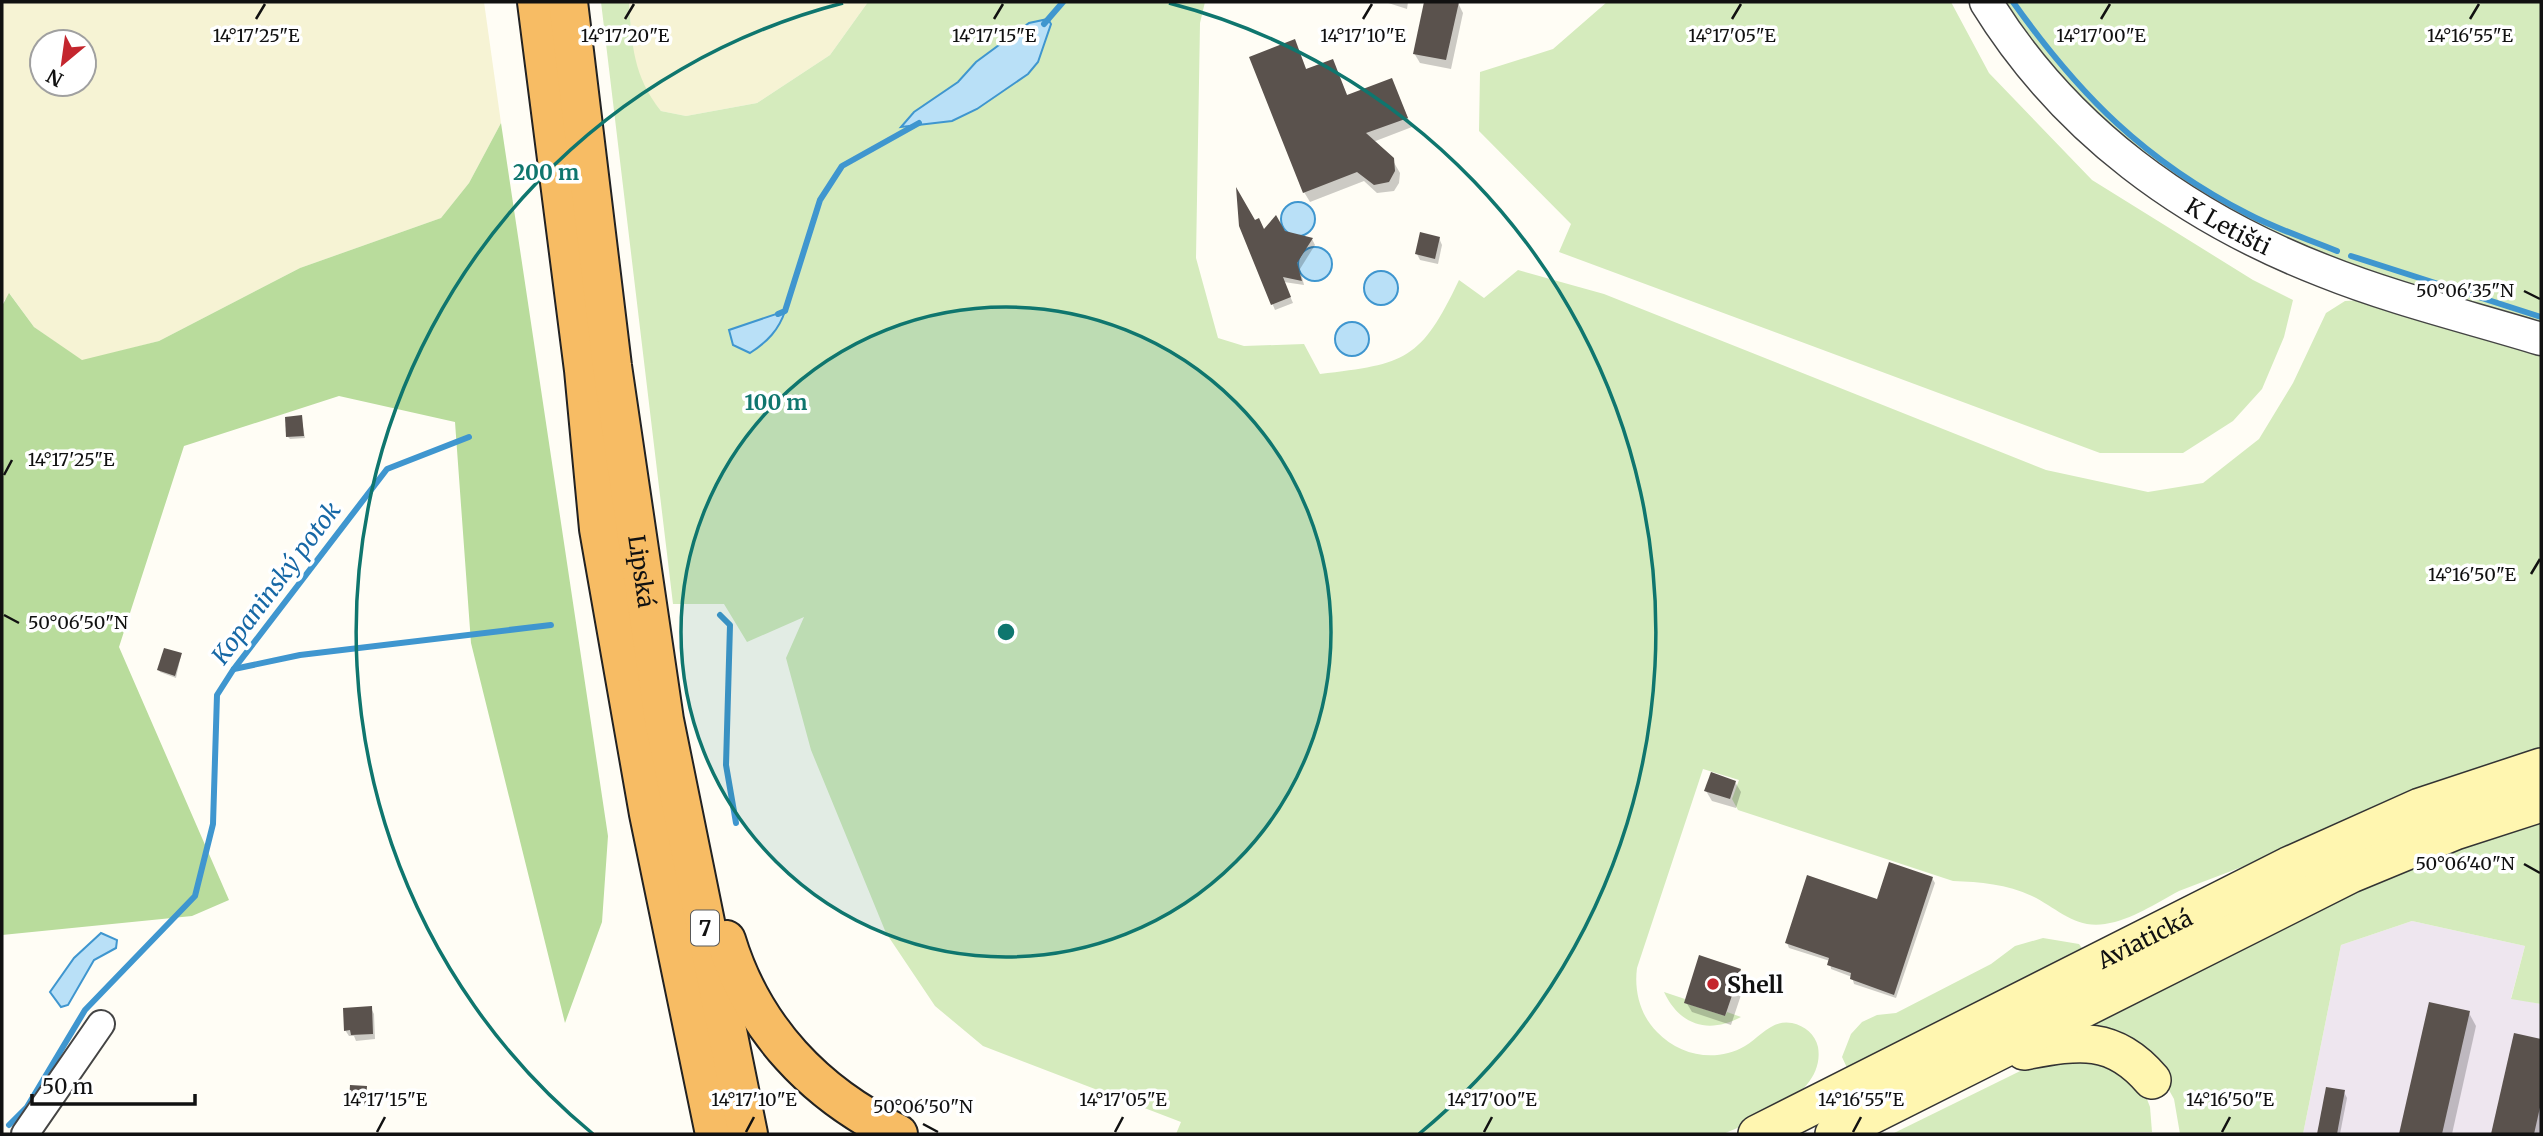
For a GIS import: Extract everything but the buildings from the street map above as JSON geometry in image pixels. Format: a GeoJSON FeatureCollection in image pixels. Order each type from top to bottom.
{"type":"FeatureCollection","features":[{"type":"Feature","properties":{"kind":"highway","name":"Lipská"},"geometry":{"type":"LineString","coordinates":[[537,2],[584,370],[599,529],[649,814],[715,1134]]}},
{"type":"Feature","properties":{"kind":"highway","name":"Lipská"},"geometry":{"type":"LineString","coordinates":[[568,2],[607,327],[664,720],[748,1134]]}},
{"type":"Feature","properties":{"kind":"highway"},"geometry":{"type":"LineString","coordinates":[[664,720],[689,771],[724,931],[741,981],[753,1004],[785,1049],[825,1090],[860,1114],[898,1134]]}},
{"type":"Feature","properties":{"kind":"main road","name":"Aviatická"},"geometry":{"type":"LineString","coordinates":[[1757,1134],[2297,862],[2420,807],[2541,767]]}},
{"type":"Feature","properties":{"kind":"main road","name":"Aviatická"},"geometry":{"type":"LineString","coordinates":[[1834,1134],[2351,874],[2455,831],[2541,803]]}},
{"type":"Feature","properties":{"kind":"main road"},"geometry":{"type":"LineString","coordinates":[[1982,1059],[2087,1042],[2129,1057],[2152,1080]]}},
{"type":"Feature","properties":{"kind":"street","name":"K Letišti"},"geometry":{"type":"LineString","coordinates":[[1986,2],[2023,55],[2086,125],[2125,160],[2206,217],[2326,272],[2541,339]]}},
{"type":"Feature","properties":{"kind":"street"},"geometry":{"type":"LineString","coordinates":[[25,1134],[101,1024]]}},
{"type":"Feature","properties":{"kind":"shaded area"},"geometry":{"type":"Polygon","coordinates":[[[2,2],[484,2],[501,123],[469,183],[441,218],[300,268],[159,341],[82,361],[34,327],[10,294],[2,303],[2,2]]]}},
{"type":"Feature","properties":{"kind":"shaded area"},"geometry":{"type":"Polygon","coordinates":[[[629,2],[868,2],[830,55],[757,103],[686,116],[661,111],[647,94],[633,58],[629,2]]]}},
{"type":"Feature","properties":{"kind":"shaded area"},"geometry":{"type":"Polygon","coordinates":[[[2412,921],[2525,946],[2511,998],[2541,1004],[2541,1134],[2303,1134],[2341,945],[2412,921]]]}},
{"type":"Feature","properties":{"kind":"green space"},"geometry":{"type":"Polygon","coordinates":[[[601,2],[629,2],[633,46],[645,85],[661,111],[686,116],[757,103],[830,55],[868,2],[1205,2],[1200,23],[1196,258],[1218,338],[1244,346],[1304,344],[1320,374],[1373,366],[1408,353],[1433,327],[1459,280],[1484,298],[1518,270],[1604,294],[2046,470],[2148,492],[2203,483],[2259,439],[2293,383],[2326,313],[2345,301],[2365,300],[2541,355],[2541,752],[2179,891],[2125,919],[2094,925],[2075,921],[2032,896],[2013,889],[1953,881],[1738,810],[1732,799],[1739,780],[1703,769],[1637,968],[1636,985],[1640,1002],[1646,1018],[1666,1040],[1676,1047],[1699,1054],[1734,1051],[1785,1022],[1805,1028],[1817,1042],[1818,1064],[1811,1078],[1786,1103],[1723,1134],[1176,1134],[1181,1122],[983,1046],[935,1006],[886,933],[811,750],[786,658],[804,617],[747,642],[724,604],[673,604],[601,2]]]}},
{"type":"Feature","properties":{"kind":"green space"},"geometry":{"type":"Polygon","coordinates":[[[1607,2],[1951,2],[1989,73],[2092,180],[2253,280],[2293,300],[2284,337],[2262,389],[2233,421],[2183,453],[2100,453],[1559,252],[1571,224],[1479,131],[1480,72],[1553,49],[1607,2]]]}},
{"type":"Feature","properties":{"kind":"green space"},"geometry":{"type":"Polygon","coordinates":[[[2000,2],[2541,2],[2541,326],[2338,261],[2255,229],[2178,184],[2061,82],[2000,2]]]}},
{"type":"Feature","properties":{"kind":"green space"},"geometry":{"type":"Polygon","coordinates":[[[501,123],[608,836],[602,922],[565,1023],[471,643],[455,422],[339,396],[184,446],[119,647],[229,900],[192,916],[2,935],[2,306],[9,293],[34,327],[82,360],[159,341],[300,268],[441,218],[469,183],[501,123]]]}},
{"type":"Feature","properties":{"kind":"green space"},"geometry":{"type":"Polygon","coordinates":[[[2541,819],[2541,1004],[2511,999],[2525,946],[2412,921],[2341,945],[2303,1134],[2180,1134],[2174,1099],[2161,1076],[2070,1029],[2439,852],[2541,819]]]}},
{"type":"Feature","properties":{"kind":"green space"},"geometry":{"type":"Polygon","coordinates":[[[2043,938],[2079,944],[2084,951],[1849,1072],[1842,1057],[1851,1034],[1862,1022],[1877,1015],[1896,1013],[1991,964],[2015,946],[2043,938]]]}},
{"type":"Feature","properties":{"kind":"green space"},"geometry":{"type":"Polygon","coordinates":[[[1664,992],[1685,999],[1685,1003],[1725,1016],[1727,1012],[1741,1017],[1718,1025],[1696,1024],[1678,1013],[1664,992]]]}},
{"type":"Feature","properties":{"kind":"green space"},"geometry":{"type":"Polygon","coordinates":[[[2055,1054],[2100,1056],[2145,1094],[2150,1107],[2152,1132],[1892,1134],[2055,1054]]]}},
{"type":"Feature","properties":{"kind":"water"},"geometry":{"type":"Polygon","coordinates":[[[1048,19],[1051,24],[1038,62],[1028,74],[977,109],[952,121],[901,127],[914,112],[958,82],[976,62],[1029,23],[1048,19]]]}},
{"type":"Feature","properties":{"kind":"water"},"geometry":{"type":"Polygon","coordinates":[[[1298,202],[1310,207],[1315,219],[1310,231],[1298,236],[1286,231],[1281,219],[1286,207],[1298,202]]]}},
{"type":"Feature","properties":{"kind":"water"},"geometry":{"type":"Polygon","coordinates":[[[1315,247],[1327,252],[1332,264],[1327,276],[1315,281],[1303,276],[1298,264],[1303,252],[1315,247]]]}},
{"type":"Feature","properties":{"kind":"water"},"geometry":{"type":"Polygon","coordinates":[[[1381,271],[1393,276],[1398,288],[1393,300],[1381,305],[1369,300],[1364,288],[1369,276],[1381,271]]]}},
{"type":"Feature","properties":{"kind":"water"},"geometry":{"type":"Polygon","coordinates":[[[785,311],[772,335],[750,353],[733,345],[729,330],[785,311]]]}},
{"type":"Feature","properties":{"kind":"water"},"geometry":{"type":"Polygon","coordinates":[[[1352,322],[1364,327],[1369,339],[1364,351],[1352,356],[1340,351],[1335,339],[1340,327],[1352,322]]]}},
{"type":"Feature","properties":{"kind":"water"},"geometry":{"type":"Polygon","coordinates":[[[101,933],[117,940],[116,948],[94,960],[68,1005],[61,1007],[50,992],[74,958],[101,933]]]}},
{"type":"Feature","properties":{"kind":"waterway","name":"Kopaninský potok"},"geometry":{"type":"LineString","coordinates":[[1044,24],[1063,2]]}},
{"type":"Feature","properties":{"kind":"waterway"},"geometry":{"type":"LineString","coordinates":[[2013,2],[2038,36],[2090,96],[2117,123],[2177,172],[2248,214],[2337,251]]}},
{"type":"Feature","properties":{"kind":"waterway","name":"Kopaninský potok"},"geometry":{"type":"LineString","coordinates":[[778,314],[785,311],[820,200],[842,166],[919,123]]}},
{"type":"Feature","properties":{"kind":"waterway"},"geometry":{"type":"LineString","coordinates":[[2351,256],[2541,317]]}},
{"type":"Feature","properties":{"kind":"waterway","name":"Kopaninský potok"},"geometry":{"type":"LineString","coordinates":[[9,1125],[27,1107],[85,1010],[195,896],[213,824],[217,695],[233,670],[387,469],[469,437]]}},
{"type":"Feature","properties":{"kind":"waterway"},"geometry":{"type":"LineString","coordinates":[[720,615],[730,625],[726,765],[736,823]]}},
{"type":"Feature","properties":{"kind":"waterway"},"geometry":{"type":"LineString","coordinates":[[234,669],[300,655],[551,625]]}},
{"type":"Feature","properties":{"kind":"place","name":"Shell"},"geometry":{"type":"Point","coordinates":[1713,984]}}]}
